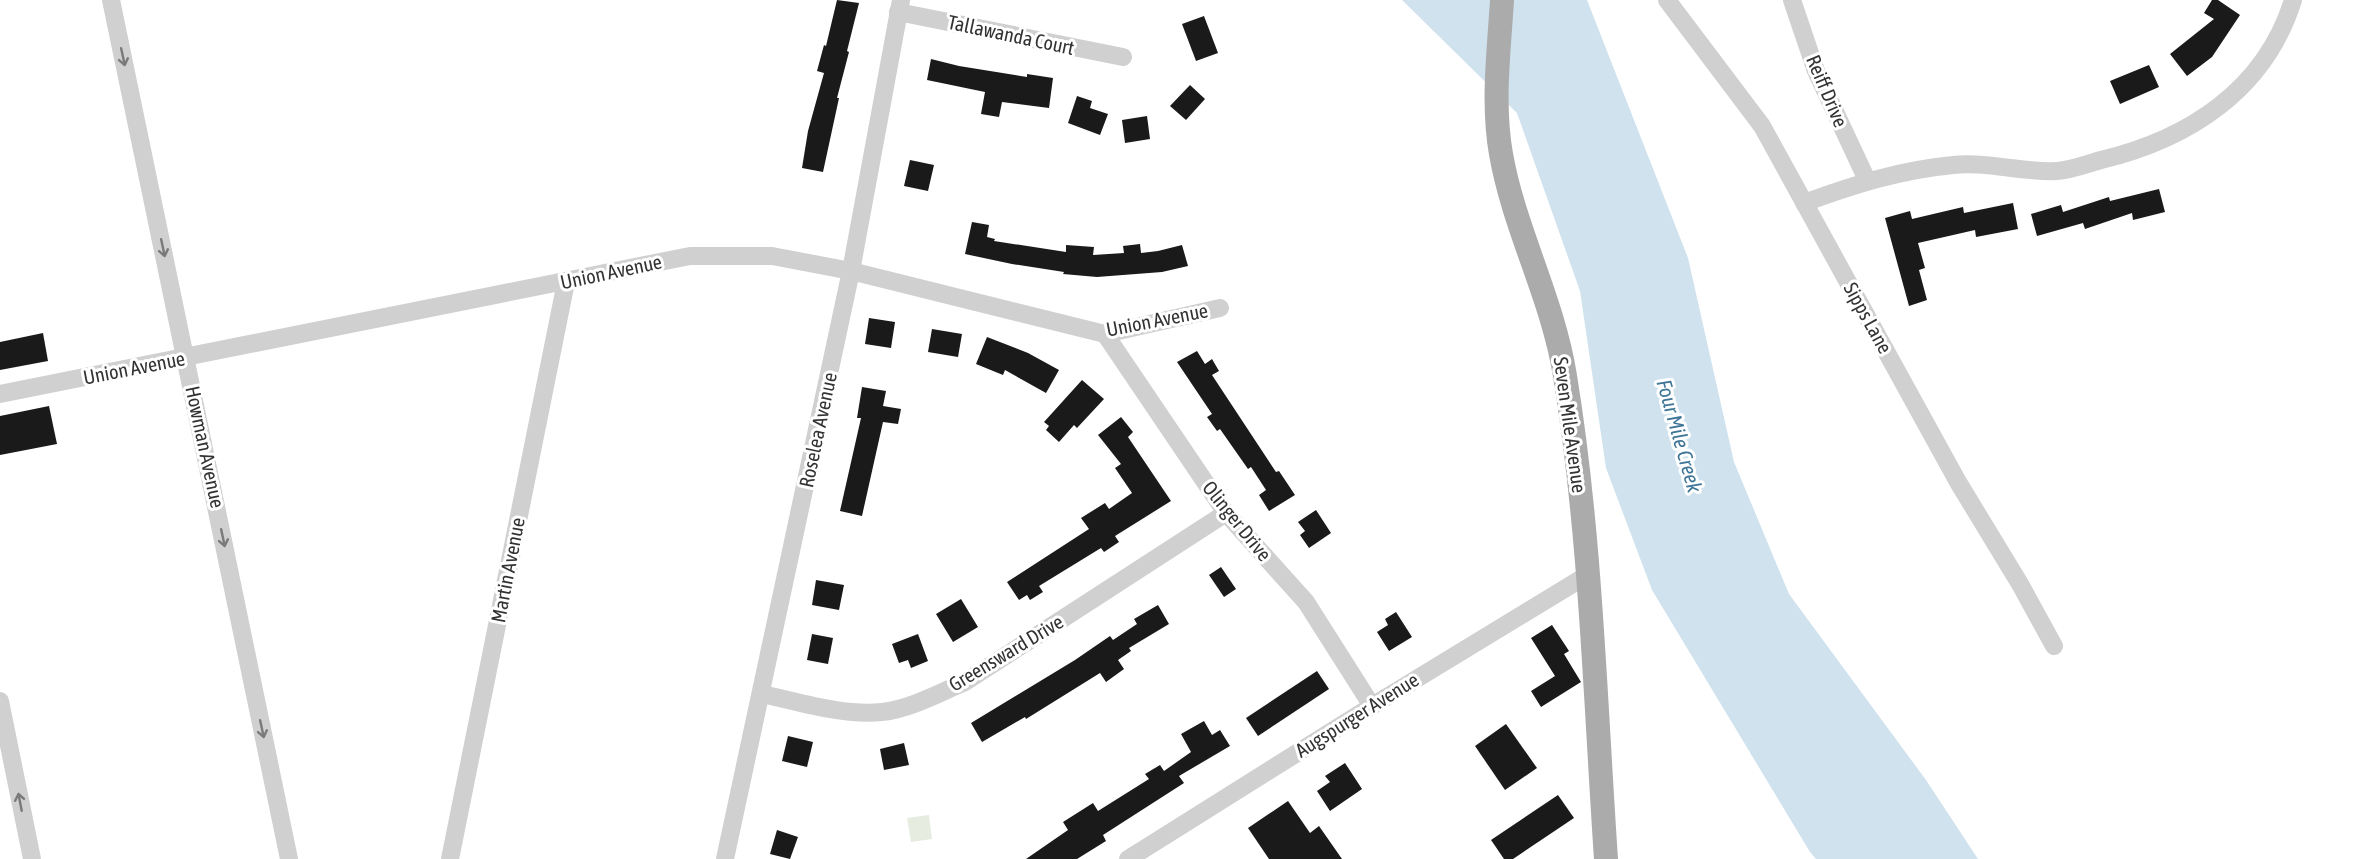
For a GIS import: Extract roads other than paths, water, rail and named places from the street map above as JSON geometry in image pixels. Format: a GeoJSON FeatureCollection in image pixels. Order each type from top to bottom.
{"type":"FeatureCollection","features":[{"type":"Feature","properties":{"kind":"main road","name":"Seven Mile Avenue"},"geometry":{"type":"LineString","coordinates":[[1502,0],[1496,116],[1501,155],[1549,305],[1565,374],[1588,574],[1606,859]]}},
{"type":"Feature","properties":{"kind":"street","name":"Howman Avenue"},"geometry":{"type":"LineString","coordinates":[[111,0],[289,859]]}},
{"type":"Feature","properties":{"kind":"street","name":"Sipps Lane"},"geometry":{"type":"LineString","coordinates":[[1667,0],[1762,126],[1958,482],[2020,584],[2054,646]]}},
{"type":"Feature","properties":{"kind":"street","name":"Reiff Drive"},"geometry":{"type":"LineString","coordinates":[[1792,0],[1816,71],[1867,180]]}},
{"type":"Feature","properties":{"kind":"street"},"geometry":{"type":"LineString","coordinates":[[1804,203],[1867,180],[1907,170],[1956,164],[2057,171],[2153,144],[2188,128],[2226,103],[2256,70],[2285,27],[2293,0]]}},
{"type":"Feature","properties":{"kind":"street","name":"Tallawanda Court"},"geometry":{"type":"LineString","coordinates":[[900,6],[1123,57]]}},
{"type":"Feature","properties":{"kind":"street","name":"Roselea Avenue"},"geometry":{"type":"LineString","coordinates":[[725,859],[851,271],[900,6]]}},
{"type":"Feature","properties":{"kind":"street","name":"Union Avenue"},"geometry":{"type":"LineString","coordinates":[[0,394],[690,256],[772,256],[851,271],[1105,334],[1220,308]]}},
{"type":"Feature","properties":{"kind":"street","name":"Martin Avenue"},"geometry":{"type":"LineString","coordinates":[[450,859],[566,282]]}},
{"type":"Feature","properties":{"kind":"street","name":"Olinger Drive"},"geometry":{"type":"LineString","coordinates":[[1105,334],[1226,513],[1306,602],[1372,706]]}},
{"type":"Feature","properties":{"kind":"street","name":"Greensward Drive"},"geometry":{"type":"LineString","coordinates":[[762,694],[836,710],[882,712],[922,700],[965,682],[1226,513]]}},
{"type":"Feature","properties":{"kind":"street","name":"Augspurger Avenue"},"geometry":{"type":"LineString","coordinates":[[1128,859],[1588,574]]}},
{"type":"Feature","properties":{"kind":"street"},"geometry":{"type":"LineString","coordinates":[[0,701],[32,859]]}},
{"type":"Feature","properties":{"kind":"water","name":"Four Mile Creek"},"geometry":{"type":"Polygon","coordinates":[[[1402,0],[1587,0],[1688,258],[1734,462],[1789,594],[1926,780],[1978,859],[1816,859],[1810,852],[1652,590],[1606,468],[1580,291],[1517,113],[1402,0]]]}}]}
